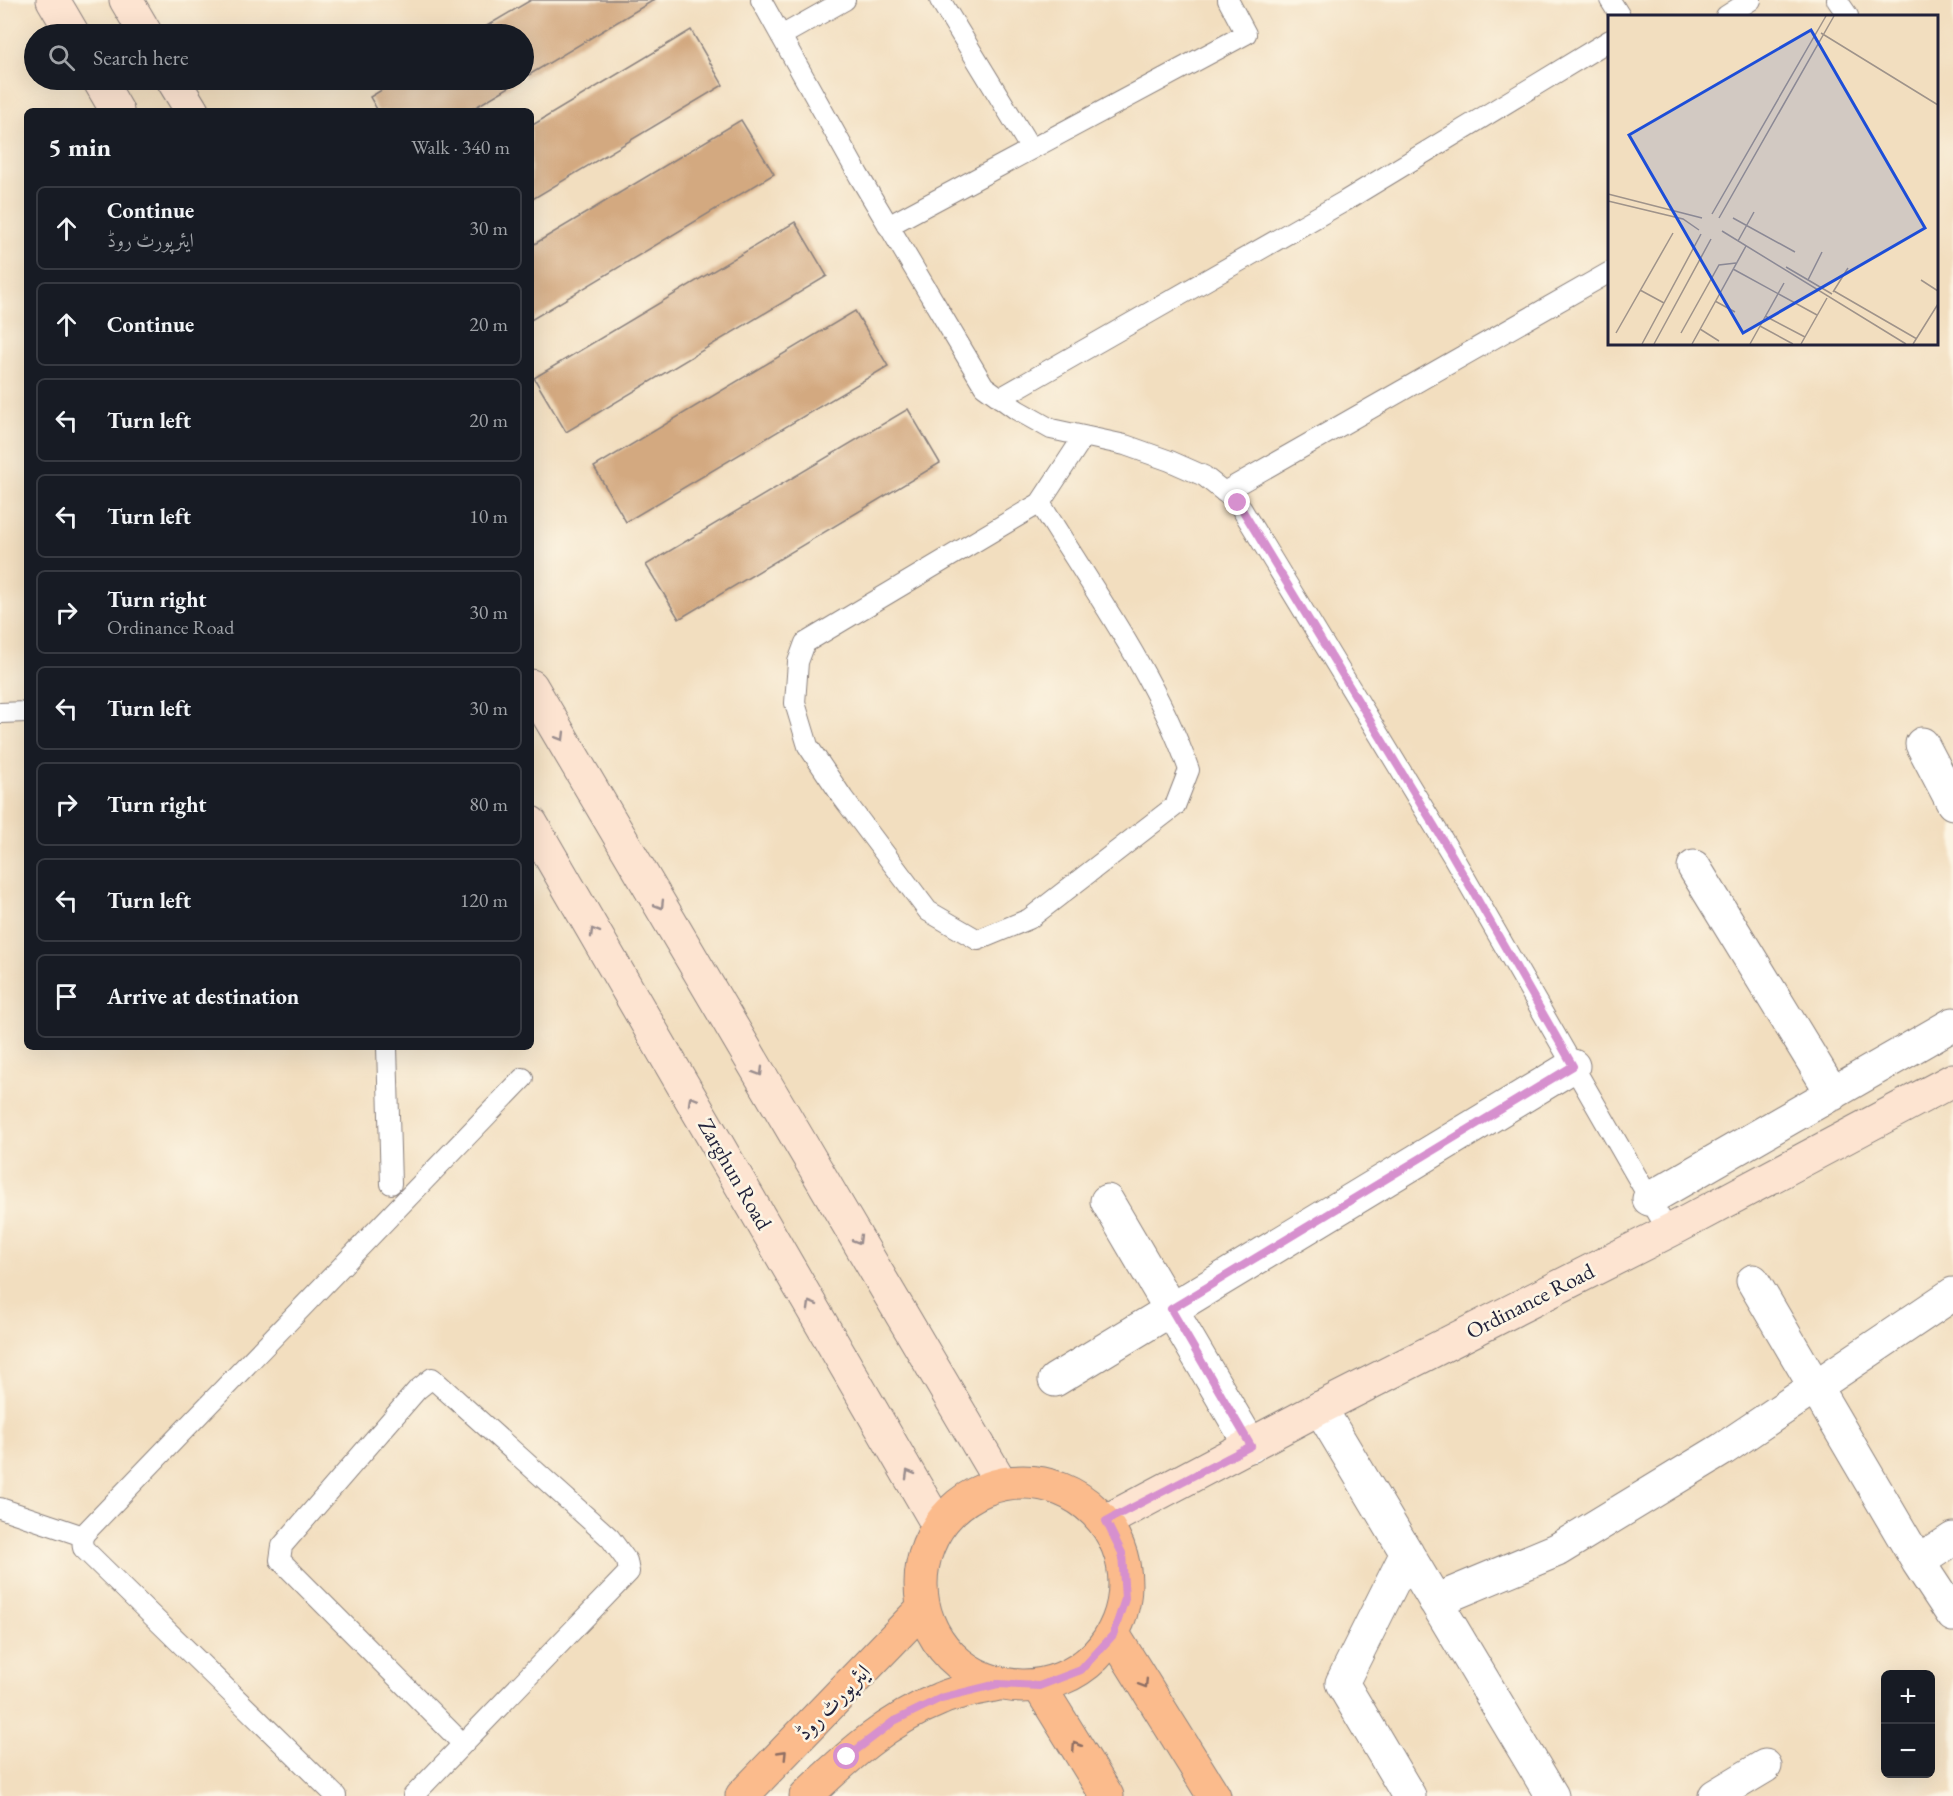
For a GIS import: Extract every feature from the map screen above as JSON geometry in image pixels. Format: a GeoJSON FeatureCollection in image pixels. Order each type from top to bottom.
{"type":"FeatureCollection","features":[{"type":"Feature","properties":{"kind":"main road"},"geometry":{"type":"LineString","coordinates":[[806,1796],[847,1757],[894,1721],[941,1698],[998,1684],[1039,1686],[1081,1670],[1113,1635],[1125,1599],[1122,1553],[1106,1521],[1075,1494],[1041,1482],[1001,1483],[968,1497],[938,1525],[924,1558],[923,1608],[933,1635],[965,1670],[998,1684]]}},
{"type":"Feature","properties":{"kind":"main road","name":"ایئرپورٹ روڈ"},"geometry":{"type":"LineString","coordinates":[[742,1796],[923,1608]]}},
{"type":"Feature","properties":{"kind":"main road"},"geometry":{"type":"LineString","coordinates":[[1113,1635],[1214,1796]]}},
{"type":"Feature","properties":{"kind":"main road"},"geometry":{"type":"LineString","coordinates":[[1039,1686],[1107,1796]]}},
{"type":"Feature","properties":{"kind":"street"},"geometry":{"type":"LineString","coordinates":[[53,0],[67,24]]}},
{"type":"Feature","properties":{"kind":"street"},"geometry":{"type":"LineString","coordinates":[[126,0],[140,24]]}},
{"type":"Feature","properties":{"kind":"street"},"geometry":{"type":"LineString","coordinates":[[105,90],[115,108]]}},
{"type":"Feature","properties":{"kind":"street"},"geometry":{"type":"LineString","coordinates":[[179,90],[190,108]]}},
{"type":"Feature","properties":{"kind":"street"},"geometry":{"type":"LineString","coordinates":[[534,691],[1001,1483]]}},
{"type":"Feature","properties":{"kind":"street"},"geometry":{"type":"LineString","coordinates":[[1922,744],[1953,803]]}},
{"type":"Feature","properties":{"kind":"street","name":"Zarghun Road"},"geometry":{"type":"LineString","coordinates":[[534,828],[938,1525]]}},
{"type":"Feature","properties":{"kind":"street"},"geometry":{"type":"LineString","coordinates":[[1694,867],[1833,1094]]}},
{"type":"Feature","properties":{"kind":"street"},"geometry":{"type":"LineString","coordinates":[[1649,1199],[1953,1024]]}},
{"type":"Feature","properties":{"kind":"street"},"geometry":{"type":"LineString","coordinates":[[1055,1380],[1573,1066]]}},
{"type":"Feature","properties":{"kind":"street","name":"Ordinance Road"},"geometry":{"type":"LineString","coordinates":[[1106,1521],[1320,1408],[1668,1231],[1953,1080]]}},
{"type":"Feature","properties":{"kind":"street"},"geometry":{"type":"LineString","coordinates":[[1107,1201],[1251,1446]]}},
{"type":"Feature","properties":{"kind":"street"},"geometry":{"type":"LineString","coordinates":[[1753,1281],[1918,1562],[1953,1615]]}},
{"type":"Feature","properties":{"kind":"street"},"geometry":{"type":"LineString","coordinates":[[1435,1600],[1557,1550],[1723,1449],[1953,1294]]}},
{"type":"Feature","properties":{"kind":"street"},"geometry":{"type":"LineString","coordinates":[[1320,1408],[1552,1796]]}},
{"type":"Feature","properties":{"kind":"street"},"geometry":{"type":"LineString","coordinates":[[1918,1562],[1953,1539]]}},
{"type":"Feature","properties":{"kind":"street"},"geometry":{"type":"LineString","coordinates":[[1407,1553],[1342,1683],[1409,1796]]}},
{"type":"Feature","properties":{"kind":"street"},"geometry":{"type":"LineString","coordinates":[[1715,1796],[1765,1766]]}},
{"type":"Feature","properties":{"kind":"lane"},"geometry":{"type":"LineString","coordinates":[[761,0],[888,226],[984,386],[1051,429],[1125,445],[1170,461],[1204,476],[1238,503],[1452,855],[1668,1231]]}},
{"type":"Feature","properties":{"kind":"lane"},"geometry":{"type":"LineString","coordinates":[[781,36],[845,0]]}},
{"type":"Feature","properties":{"kind":"lane"},"geometry":{"type":"LineString","coordinates":[[940,0],[1031,149]]}},
{"type":"Feature","properties":{"kind":"lane"},"geometry":{"type":"LineString","coordinates":[[888,226],[1246,33],[1227,0]]}},
{"type":"Feature","properties":{"kind":"lane"},"geometry":{"type":"LineString","coordinates":[[1610,0],[1619,15]]}},
{"type":"Feature","properties":{"kind":"lane"},"geometry":{"type":"LineString","coordinates":[[1728,15],[1751,0]]}},
{"type":"Feature","properties":{"kind":"lane"},"geometry":{"type":"LineString","coordinates":[[1837,0],[1847,15]]}},
{"type":"Feature","properties":{"kind":"lane"},"geometry":{"type":"LineString","coordinates":[[1000,398],[1345,201],[1608,41]]}},
{"type":"Feature","properties":{"kind":"lane"},"geometry":{"type":"LineString","coordinates":[[1224,492],[1608,273]]}},
{"type":"Feature","properties":{"kind":"lane"},"geometry":{"type":"LineString","coordinates":[[1040,503],[1129,649],[1180,743],[1189,770],[1175,806],[1029,919],[978,940],[928,911],[843,798],[808,746],[795,704],[798,662],[806,643],[1040,503],[1084,436]]}},
{"type":"Feature","properties":{"kind":"lane"},"geometry":{"type":"LineString","coordinates":[[1,711],[24,712]]}},
{"type":"Feature","properties":{"kind":"lane"},"geometry":{"type":"LineString","coordinates":[[387,1050],[391,1184]]}},
{"type":"Feature","properties":{"kind":"lane"},"geometry":{"type":"LineString","coordinates":[[336,1796],[83,1548],[83,1536],[523,1078]]}},
{"type":"Feature","properties":{"kind":"lane"},"geometry":{"type":"LineString","coordinates":[[413,1796],[629,1572],[627,1561],[610,1538],[432,1378],[417,1390],[282,1546],[280,1560],[463,1744]]}},
{"type":"Feature","properties":{"kind":"lane"},"geometry":{"type":"LineString","coordinates":[[0,1508],[83,1536]]}},
{"type":"Feature","properties":{"kind":"building"},"geometry":{"type":"Polygon","coordinates":[[[531,0],[654,0],[534,72],[534,24],[490,24],[531,0]]]}},
{"type":"Feature","properties":{"kind":"building"},"geometry":{"type":"Polygon","coordinates":[[[691,30],[723,85],[534,198],[534,124],[691,30]]]}},
{"type":"Feature","properties":{"kind":"building"},"geometry":{"type":"Polygon","coordinates":[[[382,90],[504,90],[474,108],[376,108],[370,97],[382,90]]]}},
{"type":"Feature","properties":{"kind":"building"},"geometry":{"type":"Polygon","coordinates":[[[741,120],[774,174],[534,318],[534,244],[741,120]]]}},
{"type":"Feature","properties":{"kind":"building"},"geometry":{"type":"Polygon","coordinates":[[[795,222],[827,276],[566,432],[534,378],[795,222]]]}},
{"type":"Feature","properties":{"kind":"building"},"geometry":{"type":"Polygon","coordinates":[[[855,311],[888,366],[626,522],[594,467],[855,311]]]}},
{"type":"Feature","properties":{"kind":"building"},"geometry":{"type":"Polygon","coordinates":[[[908,409],[940,463],[679,619],[646,565],[908,409]]]}},
{"type":"Feature","properties":{"kind":"route"},"geometry":{"type":"LineString","coordinates":[[847,1757],[894,1721],[941,1698],[998,1684],[1039,1686],[1081,1670],[1113,1635],[1125,1599],[1122,1553],[1106,1521],[1251,1446],[1171,1309],[1573,1066],[1452,855],[1238,503]]}}]}
